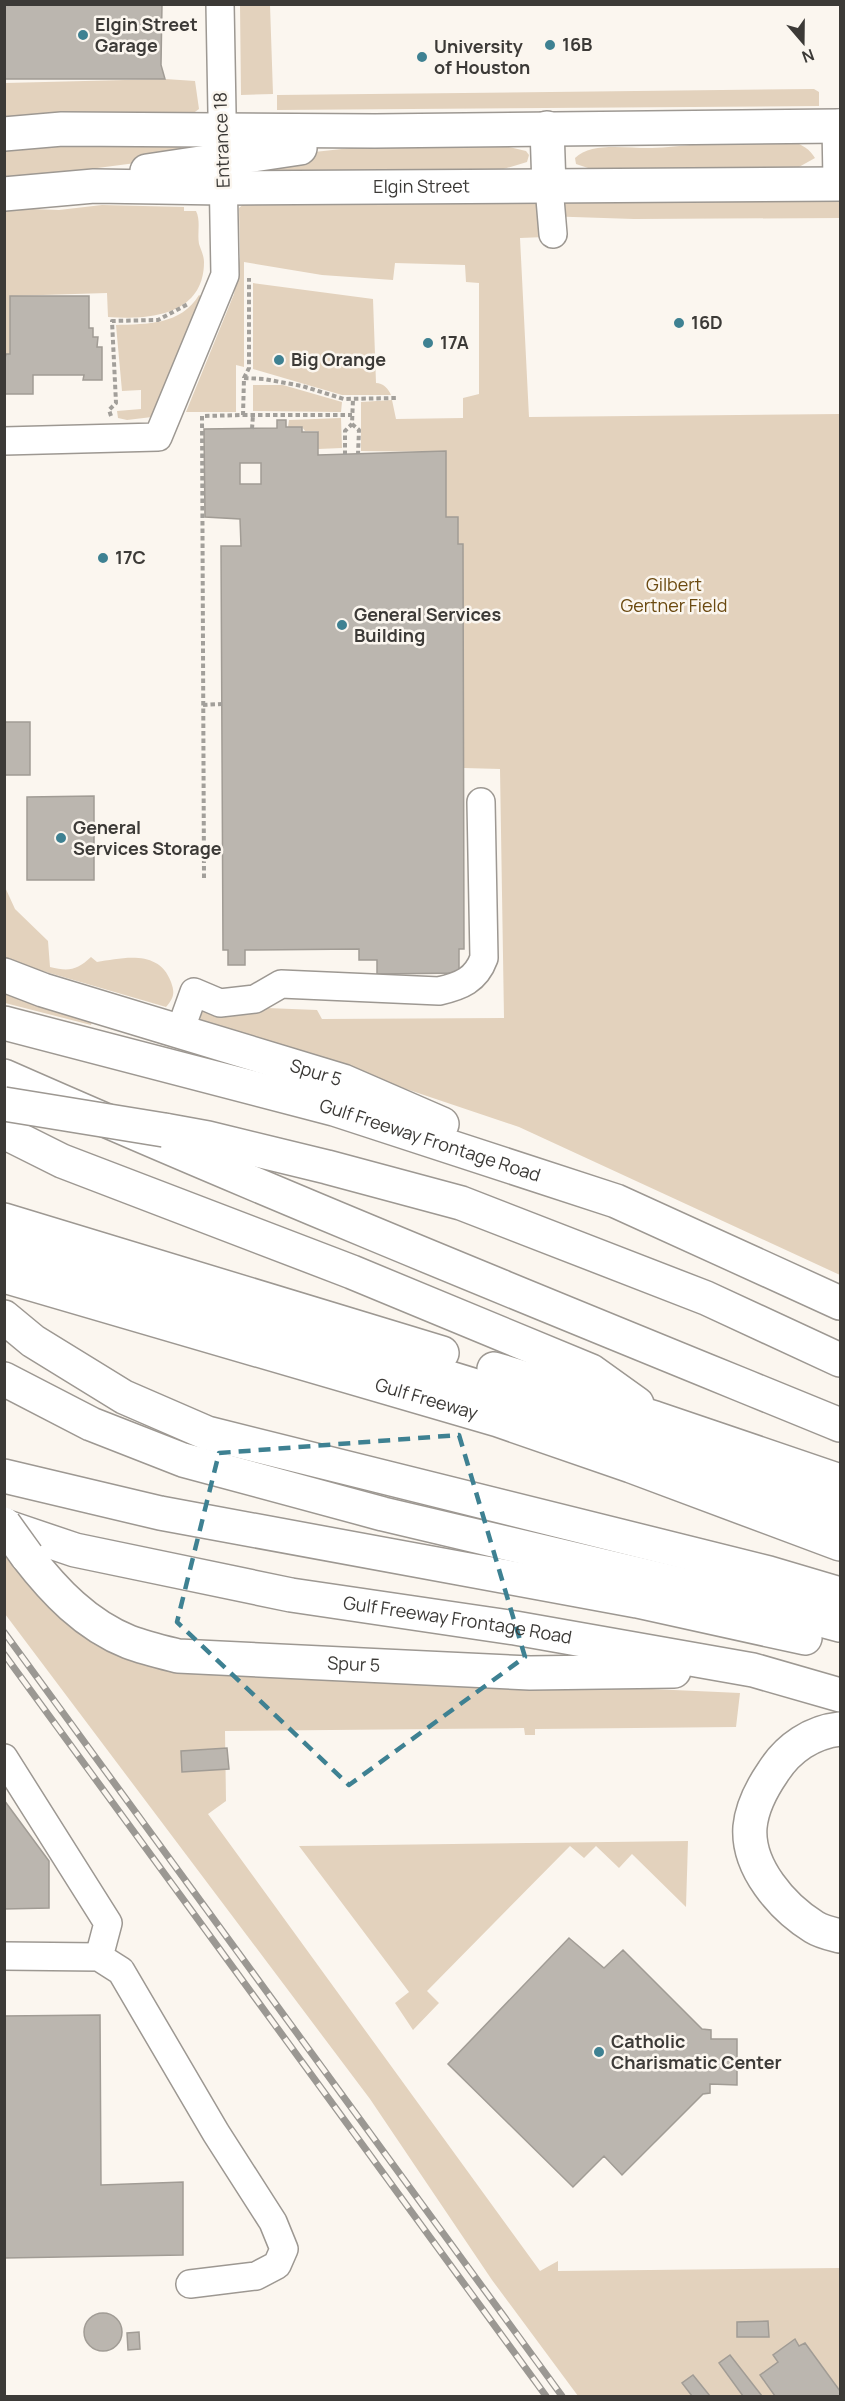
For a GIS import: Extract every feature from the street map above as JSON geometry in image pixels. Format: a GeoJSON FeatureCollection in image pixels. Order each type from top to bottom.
{"type":"FeatureCollection","features":[{"type":"Feature","properties":{"kind":"main road","name":"Elgin Street"},"geometry":{"type":"LineString","coordinates":[[4,194],[94,186],[375,130],[840,126]]}},
{"type":"Feature","properties":{"kind":"main road"},"geometry":{"type":"LineString","coordinates":[[840,126],[840,182]]}},
{"type":"Feature","properties":{"kind":"main road"},"geometry":{"type":"LineString","coordinates":[[547,128],[549,187]]}},
{"type":"Feature","properties":{"kind":"main road","name":"Elgin Street"},"geometry":{"type":"LineString","coordinates":[[4,134],[62,129],[222,160],[549,187],[840,182]]}},
{"type":"Feature","properties":{"kind":"main road","name":"Spur 5"},"geometry":{"type":"LineString","coordinates":[[4,975],[43,990],[343,1081],[616,1201]]}},
{"type":"Feature","properties":{"kind":"main road","name":"Gulf Freeway Frontage Road"},"geometry":{"type":"LineString","coordinates":[[4,1023],[334,1109],[616,1201],[840,1303]]}},
{"type":"Feature","properties":{"kind":"main road"},"geometry":{"type":"LineString","coordinates":[[4,1076],[485,1281],[840,1425]]}},
{"type":"Feature","properties":{"kind":"main road"},"geometry":{"type":"LineString","coordinates":[[4,1104],[208,1138],[461,1203],[706,1298],[840,1360]]}},
{"type":"Feature","properties":{"kind":"main road"},"geometry":{"type":"LineString","coordinates":[[4,1132],[62,1161],[352,1272],[591,1371],[655,1418]]}},
{"type":"Feature","properties":{"kind":"main road","name":"Gulf Freeway"},"geometry":{"type":"LineString","coordinates":[[4,1220],[155,1292],[840,1544]]}},
{"type":"Feature","properties":{"kind":"main road","name":"Gulf Freeway"},"geometry":{"type":"LineString","coordinates":[[4,1249],[492,1392],[665,1448],[840,1515]]}},
{"type":"Feature","properties":{"kind":"main road","name":"Gulf Freeway"},"geometry":{"type":"LineString","coordinates":[[4,1276],[155,1292],[655,1418],[840,1480]]}},
{"type":"Feature","properties":{"kind":"main road"},"geometry":{"type":"LineString","coordinates":[[4,1317],[33,1341],[124,1397],[207,1433],[838,1593]]}},
{"type":"Feature","properties":{"kind":"main road"},"geometry":{"type":"LineString","coordinates":[[4,1379],[91,1424],[183,1460],[383,1514],[735,1597],[840,1625]]}},
{"type":"Feature","properties":{"kind":"main road"},"geometry":{"type":"LineString","coordinates":[[4,1476],[160,1514],[335,1548],[636,1601],[840,1647]]}},
{"type":"Feature","properties":{"kind":"main road","name":"Spur 5"},"geometry":{"type":"LineString","coordinates":[[4,1525],[54,1591],[90,1619],[128,1642],[178,1656],[530,1673],[753,1670]]}},
{"type":"Feature","properties":{"kind":"main road","name":"Gulf Freeway Frontage Road"},"geometry":{"type":"LineString","coordinates":[[4,1525],[75,1550],[291,1595],[515,1628],[753,1670],[840,1695]]}},
{"type":"Feature","properties":{"kind":"main road"},"geometry":{"type":"LineString","coordinates":[[840,1729],[803,1740],[780,1761],[758,1795],[750,1827],[756,1864],[783,1903],[816,1929],[840,1936]]}},
{"type":"Feature","properties":{"kind":"street","name":"Entrance 18"},"geometry":{"type":"LineString","coordinates":[[220,4],[222,160],[237,275]]}},
{"type":"Feature","properties":{"kind":"street"},"geometry":{"type":"LineString","coordinates":[[549,187],[553,234]]}},
{"type":"Feature","properties":{"kind":"street"},"geometry":{"type":"LineString","coordinates":[[4,441],[158,437],[237,275]]}},
{"type":"Feature","properties":{"kind":"street"},"geometry":{"type":"LineString","coordinates":[[180,1031],[194,992],[220,1004],[255,999],[281,984],[439,991],[457,987],[471,979],[480,970],[484,958],[481,802]]}},
{"type":"Feature","properties":{"kind":"street"},"geometry":{"type":"LineString","coordinates":[[4,1758],[108,1923],[99,1957]]}},
{"type":"Feature","properties":{"kind":"street"},"geometry":{"type":"LineString","coordinates":[[4,1956],[99,1957],[121,1971],[216,2133],[273,2222],[284,2249],[277,2265],[256,2276],[190,2284]]}},
{"type":"Feature","properties":{"kind":"path"},"geometry":{"type":"LineString","coordinates":[[237,275],[249,368],[244,378],[243,415]]}},
{"type":"Feature","properties":{"kind":"path"},"geometry":{"type":"LineString","coordinates":[[114,422],[109,410],[116,403],[112,321],[158,320],[172,315],[191,301]]}},
{"type":"Feature","properties":{"kind":"path"},"geometry":{"type":"LineString","coordinates":[[244,378],[264,379],[352,399],[396,398]]}},
{"type":"Feature","properties":{"kind":"path"},"geometry":{"type":"LineString","coordinates":[[345,455],[345,431],[352,424],[352,399]]}},
{"type":"Feature","properties":{"kind":"path"},"geometry":{"type":"LineString","coordinates":[[252,429],[253,415]]}},
{"type":"Feature","properties":{"kind":"path"},"geometry":{"type":"LineString","coordinates":[[204,878],[202,416],[352,415]]}},
{"type":"Feature","properties":{"kind":"path"},"geometry":{"type":"LineString","coordinates":[[352,424],[359,430],[358,454]]}},
{"type":"Feature","properties":{"kind":"path"},"geometry":{"type":"LineString","coordinates":[[203,705],[222,704]]}},
{"type":"Feature","properties":{"kind":"highlighted area"},"geometry":{"type":"Polygon","coordinates":[[[459,1435],[525,1657],[349,1785],[177,1622],[219,1453],[459,1435]]]}},
{"type":"Feature","properties":{"kind":"green space"},"geometry":{"type":"Polygon","coordinates":[[[240,5],[270,5],[273,94],[241,95],[240,5]]]}},
{"type":"Feature","properties":{"kind":"green space"},"geometry":{"type":"Polygon","coordinates":[[[165,79],[195,81],[199,109],[188,117],[5,122],[5,83],[165,79]]]}},
{"type":"Feature","properties":{"kind":"green space"},"geometry":{"type":"Polygon","coordinates":[[[814,89],[819,92],[819,106],[277,110],[277,95],[814,89]]]}},
{"type":"Feature","properties":{"kind":"green space"},"geometry":{"type":"Polygon","coordinates":[[[740,139],[791,141],[809,150],[815,158],[790,172],[603,173],[576,164],[575,158],[591,149],[685,146],[740,139]]]}},
{"type":"Feature","properties":{"kind":"green space"},"geometry":{"type":"Polygon","coordinates":[[[4,143],[181,144],[182,157],[5,180],[4,143]]]}},
{"type":"Feature","properties":{"kind":"green space"},"geometry":{"type":"Polygon","coordinates":[[[497,144],[526,151],[529,155],[527,162],[477,177],[273,176],[255,171],[287,155],[360,147],[497,144]]]}},
{"type":"Feature","properties":{"kind":"green space","name":"Gilbert Gertner Field"},"geometry":{"type":"Polygon","coordinates":[[[840,196],[840,218],[634,219],[543,216],[545,237],[520,238],[529,417],[840,414],[840,1275],[519,1127],[201,1020],[196,1005],[317,1010],[322,1019],[504,1018],[500,769],[464,768],[463,544],[458,544],[446,517],[446,452],[361,451],[361,402],[392,400],[396,419],[463,418],[463,398],[479,394],[479,283],[466,282],[465,265],[395,263],[393,280],[322,275],[244,262],[244,367],[236,365],[236,412],[186,412],[234,294],[240,257],[239,208],[248,200],[840,196]]]}},
{"type":"Feature","properties":{"kind":"green space"},"geometry":{"type":"Polygon","coordinates":[[[102,205],[184,207],[184,211],[196,211],[199,244],[204,262],[202,280],[195,294],[184,304],[171,311],[124,318],[108,317],[107,293],[11,296],[10,364],[5,364],[5,208],[59,210],[102,205]]]}},
{"type":"Feature","properties":{"kind":"green space"},"geometry":{"type":"Polygon","coordinates":[[[253,283],[373,299],[376,383],[385,386],[391,395],[342,395],[253,369],[253,283]]]}},
{"type":"Feature","properties":{"kind":"green space"},"geometry":{"type":"Polygon","coordinates":[[[199,295],[202,297],[152,417],[127,420],[118,418],[117,411],[141,409],[141,390],[122,391],[116,325],[162,321],[183,312],[199,295]]]}},
{"type":"Feature","properties":{"kind":"green space"},"geometry":{"type":"Polygon","coordinates":[[[253,385],[283,385],[342,402],[341,412],[253,411],[253,385]]]}},
{"type":"Feature","properties":{"kind":"green space"},"geometry":{"type":"Polygon","coordinates":[[[341,418],[342,448],[318,449],[318,431],[305,431],[302,427],[288,427],[289,420],[341,418]]]}},
{"type":"Feature","properties":{"kind":"green space"},"geometry":{"type":"Polygon","coordinates":[[[4,885],[15,909],[48,941],[50,967],[72,969],[91,957],[97,962],[129,958],[149,960],[158,964],[171,982],[173,995],[169,1004],[166,1007],[5,960],[4,885]]]}},
{"type":"Feature","properties":{"kind":"green space"},"geometry":{"type":"Polygon","coordinates":[[[5,988],[93,1016],[91,1025],[5,1003],[5,988]]]}},
{"type":"Feature","properties":{"kind":"green space"},"geometry":{"type":"Polygon","coordinates":[[[5,1548],[74,1627],[384,1677],[740,1693],[736,1727],[535,1729],[535,1735],[525,1735],[524,1728],[225,1731],[226,1801],[208,1814],[540,2271],[558,2261],[558,2271],[840,2268],[840,2396],[578,2396],[492,2280],[370,2099],[5,1614],[5,1548]]]}},
{"type":"Feature","properties":{"kind":"green space"},"geometry":{"type":"Polygon","coordinates":[[[688,1841],[686,1907],[632,1854],[619,1868],[596,1846],[584,1858],[570,1846],[427,1991],[439,2003],[413,2030],[395,2003],[409,1992],[299,1846],[688,1841]]]}},
{"type":"Feature","properties":{"kind":"building","name":"Elgin Street Garage"},"geometry":{"type":"Polygon","coordinates":[[[4,4],[162,4],[161,65],[165,79],[4,79],[4,4]]]}},
{"type":"Feature","properties":{"kind":"building"},"geometry":{"type":"Polygon","coordinates":[[[10,296],[89,296],[89,328],[93,328],[93,337],[98,337],[97,347],[102,347],[102,380],[83,380],[84,375],[33,375],[33,394],[4,394],[4,362],[6,354],[10,354],[10,296]]]}},
{"type":"Feature","properties":{"kind":"building","name":"General Services Building"},"geometry":{"type":"Polygon","coordinates":[[[277,420],[286,420],[286,427],[302,427],[302,432],[318,432],[318,455],[446,451],[446,517],[458,517],[458,544],[463,544],[464,949],[459,949],[459,973],[377,974],[377,960],[359,960],[359,949],[245,950],[245,965],[228,965],[228,950],[223,950],[221,546],[241,546],[240,519],[205,517],[204,429],[277,428],[277,420]],[[240,463],[240,484],[261,484],[261,463],[240,463]]]}},
{"type":"Feature","properties":{"kind":"building"},"geometry":{"type":"Polygon","coordinates":[[[4,722],[30,722],[30,775],[4,775],[4,722]]]}},
{"type":"Feature","properties":{"kind":"building","name":"General Services Storage"},"geometry":{"type":"Polygon","coordinates":[[[94,796],[94,880],[27,880],[27,797],[94,796]]]}},
{"type":"Feature","properties":{"kind":"building"},"geometry":{"type":"Polygon","coordinates":[[[227,1748],[229,1769],[182,1772],[181,1751],[227,1748]]]}},
{"type":"Feature","properties":{"kind":"building"},"geometry":{"type":"Polygon","coordinates":[[[4,1800],[49,1861],[49,1908],[4,1909],[4,1800]]]}},
{"type":"Feature","properties":{"kind":"building","name":"Catholic Charismatic Center"},"geometry":{"type":"Polygon","coordinates":[[[569,1938],[604,1968],[623,1950],[702,2029],[711,2030],[711,2039],[737,2039],[737,2085],[710,2084],[710,2093],[703,2094],[622,2175],[604,2156],[573,2187],[448,2064],[569,1938]]]}},
{"type":"Feature","properties":{"kind":"building"},"geometry":{"type":"Polygon","coordinates":[[[100,2015],[101,2185],[183,2182],[183,2255],[4,2258],[4,2016],[100,2015]]]}},
{"type":"Feature","properties":{"kind":"building"},"geometry":{"type":"Polygon","coordinates":[[[103,2313],[116,2319],[122,2332],[116,2345],[103,2351],[90,2345],[84,2332],[90,2319],[103,2313]]]}},
{"type":"Feature","properties":{"kind":"building"},"geometry":{"type":"Polygon","coordinates":[[[768,2321],[769,2337],[737,2337],[737,2322],[768,2321]]]}},
{"type":"Feature","properties":{"kind":"building"},"geometry":{"type":"Polygon","coordinates":[[[139,2332],[140,2349],[128,2350],[127,2333],[139,2332]]]}},
{"type":"Feature","properties":{"kind":"building"},"geometry":{"type":"Polygon","coordinates":[[[795,2339],[799,2346],[805,2343],[840,2391],[840,2396],[775,2396],[760,2375],[778,2362],[773,2355],[795,2339]]]}},
{"type":"Feature","properties":{"kind":"building"},"geometry":{"type":"Polygon","coordinates":[[[730,2355],[762,2396],[743,2396],[719,2363],[730,2355]]]}},
{"type":"Feature","properties":{"kind":"building"},"geometry":{"type":"Polygon","coordinates":[[[693,2375],[710,2396],[692,2396],[682,2383],[693,2375]]]}},
{"type":"Feature","properties":{"kind":"railway"},"geometry":{"type":"LineString","coordinates":[[4,1632],[562,2396]]}},
{"type":"Feature","properties":{"kind":"railway"},"geometry":{"type":"LineString","coordinates":[[4,1654],[546,2396]]}},
{"type":"Feature","properties":{"kind":"place","name":"Elgin Street Garage"},"geometry":{"type":"Point","coordinates":[83,35]}},
{"type":"Feature","properties":{"kind":"place","name":"16B"},"geometry":{"type":"Point","coordinates":[550,45]}},
{"type":"Feature","properties":{"kind":"place","name":"University of Houston"},"geometry":{"type":"Point","coordinates":[422,57]}},
{"type":"Feature","properties":{"kind":"place","name":"16D"},"geometry":{"type":"Point","coordinates":[679,323]}},
{"type":"Feature","properties":{"kind":"place","name":"17A"},"geometry":{"type":"Point","coordinates":[428,343]}},
{"type":"Feature","properties":{"kind":"place","name":"Big Orange"},"geometry":{"type":"Point","coordinates":[279,360]}},
{"type":"Feature","properties":{"kind":"place","name":"17C"},"geometry":{"type":"Point","coordinates":[103,558]}},
{"type":"Feature","properties":{"kind":"place","name":"General Services Building"},"geometry":{"type":"Point","coordinates":[342,625]}},
{"type":"Feature","properties":{"kind":"place","name":"General Services Storage"},"geometry":{"type":"Point","coordinates":[61,838]}},
{"type":"Feature","properties":{"kind":"place","name":"Catholic Charismatic Center"},"geometry":{"type":"Point","coordinates":[599,2052]}}]}
